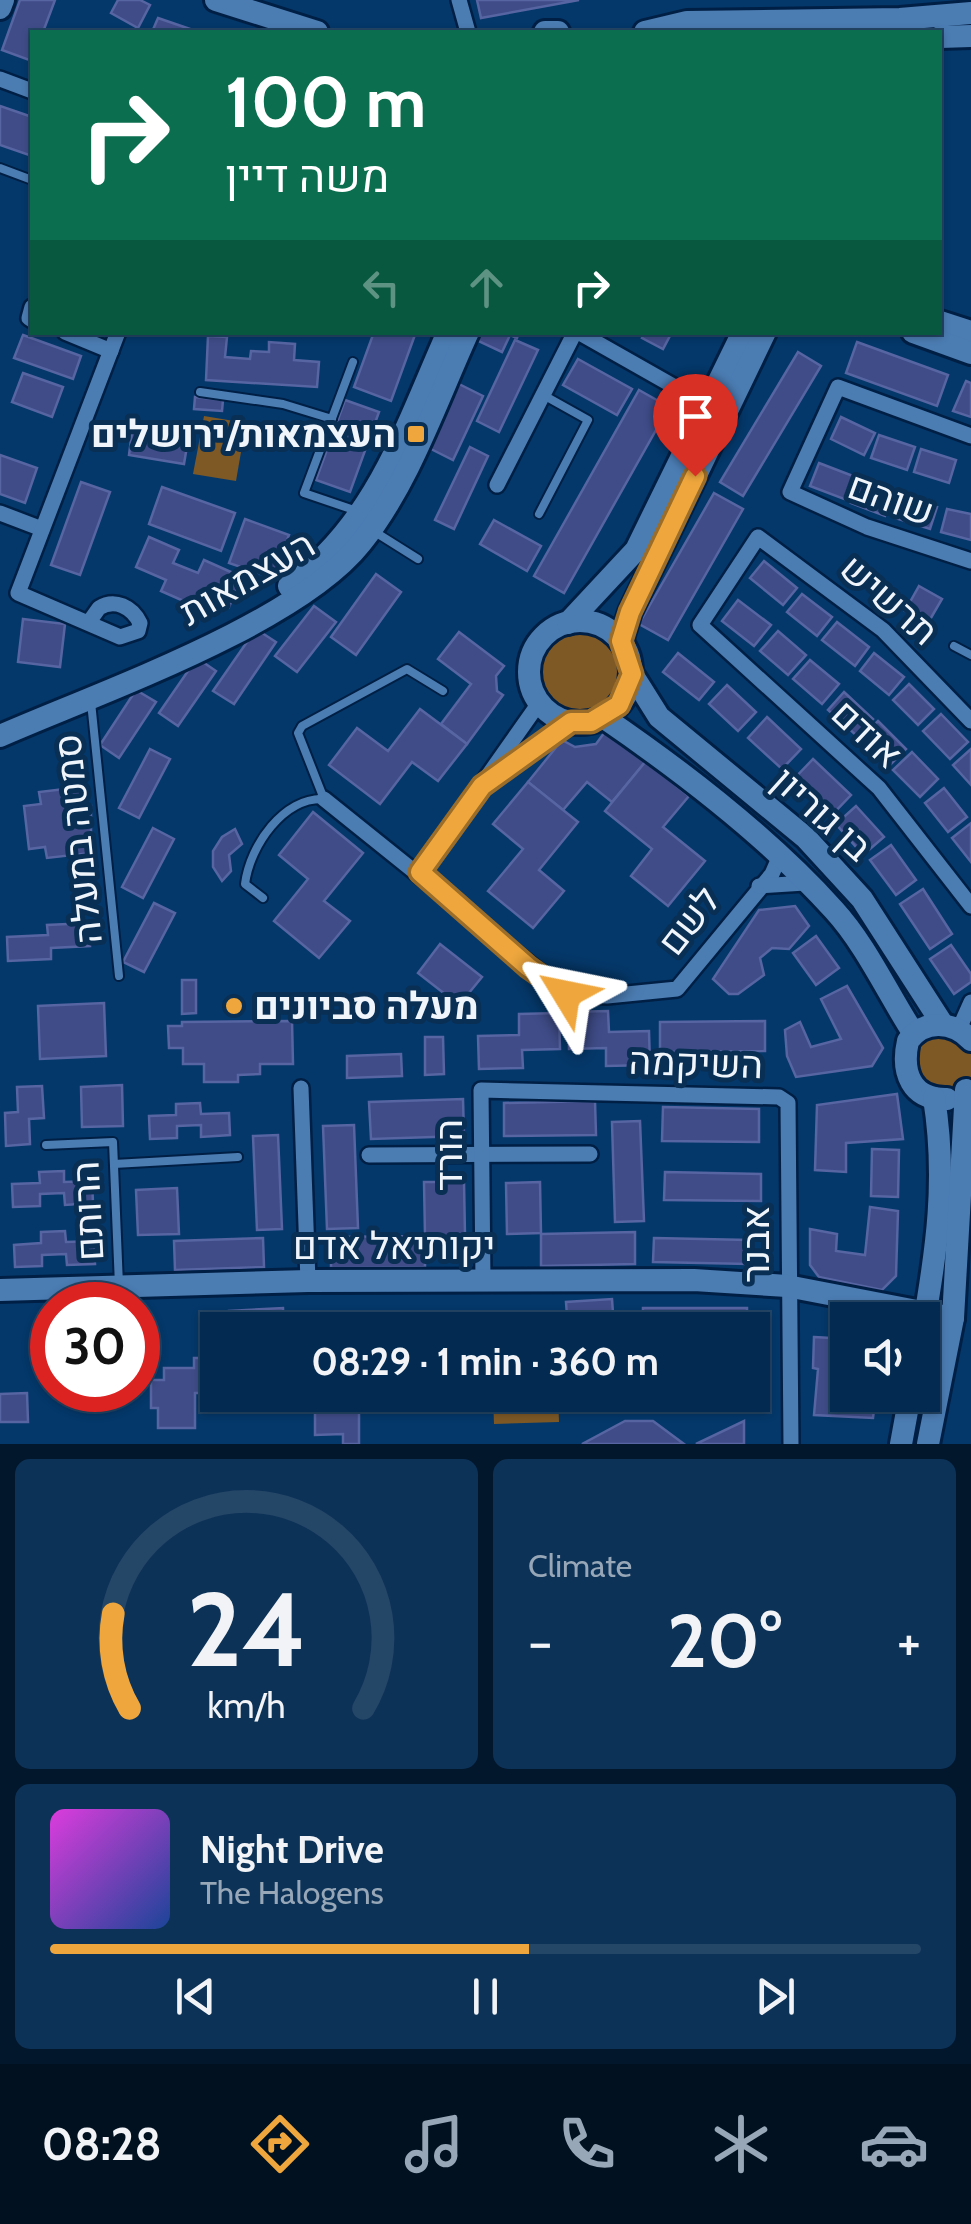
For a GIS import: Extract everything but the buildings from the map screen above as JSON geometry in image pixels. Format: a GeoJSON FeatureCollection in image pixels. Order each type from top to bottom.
{"type":"FeatureCollection","features":[{"type":"Feature","properties":{"kind":"street"},"geometry":{"type":"LineString","coordinates":[[0,8],[3,0]]}},
{"type":"Feature","properties":{"kind":"street"},"geometry":{"type":"LineString","coordinates":[[216,0],[311,30]]}},
{"type":"Feature","properties":{"kind":"street"},"geometry":{"type":"LineString","coordinates":[[459,0],[467,30]]}},
{"type":"Feature","properties":{"kind":"street"},"geometry":{"type":"LineString","coordinates":[[653,30],[688,22],[805,14],[852,19],[971,13]]}},
{"type":"Feature","properties":{"kind":"street"},"geometry":{"type":"LineString","coordinates":[[942,37],[971,36]]}},
{"type":"Feature","properties":{"kind":"street"},"geometry":{"type":"LineString","coordinates":[[0,79],[30,90]]}},
{"type":"Feature","properties":{"kind":"street"},"geometry":{"type":"LineString","coordinates":[[942,323],[971,332]]}},
{"type":"Feature","properties":{"kind":"street"},"geometry":{"type":"LineString","coordinates":[[73,335],[111,350]]}},
{"type":"Feature","properties":{"kind":"street"},"geometry":{"type":"LineString","coordinates":[[89,622],[18,593],[117,335]]}},
{"type":"Feature","properties":{"kind":"street","name":"העצמאות"},"geometry":{"type":"LineString","coordinates":[[0,718],[254,608],[308,572],[367,522],[447,335]]}},
{"type":"Feature","properties":{"kind":"street","name":"העצמאות"},"geometry":{"type":"LineString","coordinates":[[0,736],[280,608],[336,570],[405,469],[467,335]]}},
{"type":"Feature","properties":{"kind":"street"},"geometry":{"type":"LineString","coordinates":[[497,484],[574,335]]}},
{"type":"Feature","properties":{"kind":"street"},"geometry":{"type":"LineString","coordinates":[[581,335],[705,404]]}},
{"type":"Feature","properties":{"kind":"street"},"geometry":{"type":"LineString","coordinates":[[741,335],[636,550],[568,623],[544,635],[534,648],[529,680],[540,703],[558,719],[571,722],[603,718],[619,705],[632,674],[621,641],[630,612],[763,335]]}},
{"type":"Feature","properties":{"kind":"street"},"geometry":{"type":"LineString","coordinates":[[923,335],[971,352]]}},
{"type":"Feature","properties":{"kind":"street","name":"שוהם"},"geometry":{"type":"LineString","coordinates":[[971,436],[838,388],[790,492],[868,527],[971,561]]}},
{"type":"Feature","properties":{"kind":"street"},"geometry":{"type":"LineString","coordinates":[[0,513],[42,529]]}},
{"type":"Feature","properties":{"kind":"street","name":"אודם"},"geometry":{"type":"LineString","coordinates":[[758,537],[700,625],[879,788],[971,906]]}},
{"type":"Feature","properties":{"kind":"street","name":"תרשיש"},"geometry":{"type":"LineString","coordinates":[[758,537],[884,630],[971,721]]}},
{"type":"Feature","properties":{"kind":"street"},"geometry":{"type":"LineString","coordinates":[[568,623],[593,622],[621,641]]}},
{"type":"Feature","properties":{"kind":"street","name":"בן גוריון"},"geometry":{"type":"LineString","coordinates":[[632,674],[659,717],[806,838],[862,899],[962,1033]]}},
{"type":"Feature","properties":{"kind":"street"},"geometry":{"type":"LineString","coordinates":[[324,800],[420,872],[540,703]]}},
{"type":"Feature","properties":{"kind":"street"},"geometry":{"type":"LineString","coordinates":[[603,718],[662,759],[836,912],[914,1034]]}},
{"type":"Feature","properties":{"kind":"street"},"geometry":{"type":"LineString","coordinates":[[482,786],[571,722]]}},
{"type":"Feature","properties":{"kind":"street","name":"לשם"},"geometry":{"type":"LineString","coordinates":[[420,872],[552,986],[566,994],[606,996],[677,989],[772,874],[779,858]]}},
{"type":"Feature","properties":{"kind":"street","name":"לשם"},"geometry":{"type":"LineString","coordinates":[[759,886],[805,883]]}},
{"type":"Feature","properties":{"kind":"street"},"geometry":{"type":"LineString","coordinates":[[914,1034],[962,1033],[971,1002]]}},
{"type":"Feature","properties":{"kind":"street"},"geometry":{"type":"LineString","coordinates":[[914,1034],[904,1060],[907,1076],[920,1092],[934,1098],[954,1097],[968,1087]]}},
{"type":"Feature","properties":{"kind":"street"},"geometry":{"type":"LineString","coordinates":[[928,1444],[953,1318],[968,1087]]}},
{"type":"Feature","properties":{"kind":"street"},"geometry":{"type":"LineString","coordinates":[[301,1088],[308,1280]]}},
{"type":"Feature","properties":{"kind":"street","name":"השיקמה"},"geometry":{"type":"LineString","coordinates":[[481,1090],[779,1097],[788,1104]]}},
{"type":"Feature","properties":{"kind":"street","name":"הורד"},"geometry":{"type":"LineString","coordinates":[[481,1090],[482,1280]]}},
{"type":"Feature","properties":{"kind":"street"},"geometry":{"type":"LineString","coordinates":[[927,1302],[938,1245],[942,1186],[934,1098]]}},
{"type":"Feature","properties":{"kind":"street","name":"אבנר"},"geometry":{"type":"LineString","coordinates":[[788,1104],[791,1444]]}},
{"type":"Feature","properties":{"kind":"street"},"geometry":{"type":"LineString","coordinates":[[370,1155],[590,1154]]}},
{"type":"Feature","properties":{"kind":"street","name":"יקותיאל אדם"},"geometry":{"type":"LineString","coordinates":[[160,1283],[694,1280],[788,1286],[852,1302]]}},
{"type":"Feature","properties":{"kind":"street","name":"יקותיאל אדם"},"geometry":{"type":"LineString","coordinates":[[0,1290],[30,1288]]}},
{"type":"Feature","properties":{"kind":"street","name":"יקותיאל אדם"},"geometry":{"type":"LineString","coordinates":[[940,1319],[953,1318]]}},
{"type":"Feature","properties":{"kind":"street"},"geometry":{"type":"LineString","coordinates":[[900,1444],[907,1412]]}},
{"type":"Feature","properties":{"kind":"lane"},"geometry":{"type":"LineString","coordinates":[[0,168],[30,179]]}},
{"type":"Feature","properties":{"kind":"lane"},"geometry":{"type":"LineString","coordinates":[[353,362],[304,493],[367,522],[418,559]]}},
{"type":"Feature","properties":{"kind":"lane"},"geometry":{"type":"LineString","coordinates":[[200,392],[283,404],[332,419]]}},
{"type":"Feature","properties":{"kind":"lane"},"geometry":{"type":"LineString","coordinates":[[539,514],[588,420],[543,395]]}},
{"type":"Feature","properties":{"kind":"lane"},"geometry":{"type":"LineString","coordinates":[[954,646],[971,655]]}},
{"type":"Feature","properties":{"kind":"lane"},"geometry":{"type":"LineString","coordinates":[[263,898],[245,884],[261,843],[286,810],[304,798],[324,800],[298,732],[302,726],[361,696],[396,670],[407,669],[443,691]]}},
{"type":"Feature","properties":{"kind":"lane","name":"סמטה במעלה"},"geometry":{"type":"LineString","coordinates":[[90,697],[119,976]]}},
{"type":"Feature","properties":{"kind":"lane","name":"הרותם"},"geometry":{"type":"LineString","coordinates":[[46,1145],[113,1142],[118,1282]]}},
{"type":"Feature","properties":{"kind":"lane"},"geometry":{"type":"LineString","coordinates":[[114,1164],[238,1157]]}},
{"type":"Feature","properties":{"kind":"shaded area"},"geometry":{"type":"Polygon","coordinates":[[[204,416],[246,423],[236,481],[193,474],[204,416]]]}},
{"type":"Feature","properties":{"kind":"shaded area"},"geometry":{"type":"Polygon","coordinates":[[[580,623],[599,627],[615,637],[625,653],[629,672],[625,691],[615,707],[599,717],[580,721],[561,717],[545,707],[535,691],[531,672],[535,653],[545,637],[561,627],[580,623]]]}},
{"type":"Feature","properties":{"kind":"shaded area"},"geometry":{"type":"Polygon","coordinates":[[[924,1030],[971,1042],[971,1082],[960,1092],[923,1093],[910,1043],[924,1030]]]}},
{"type":"Feature","properties":{"kind":"shaded area"},"geometry":{"type":"Polygon","coordinates":[[[494,1412],[559,1412],[559,1422],[494,1424],[494,1412]]]}},
{"type":"Feature","properties":{"kind":"place","name":"העצמאות/ירושלים"},"geometry":{"type":"Point","coordinates":[416,434]}},
{"type":"Feature","properties":{"kind":"place","name":"מעלה סביונים"},"geometry":{"type":"Point","coordinates":[234,1006]}},
{"type":"Feature","properties":{"kind":"route"},"geometry":{"type":"LineString","coordinates":[[566,994],[528,967],[420,872],[482,786],[571,722],[591,722],[619,705],[632,674],[621,641],[630,612],[695,476]]}}]}
